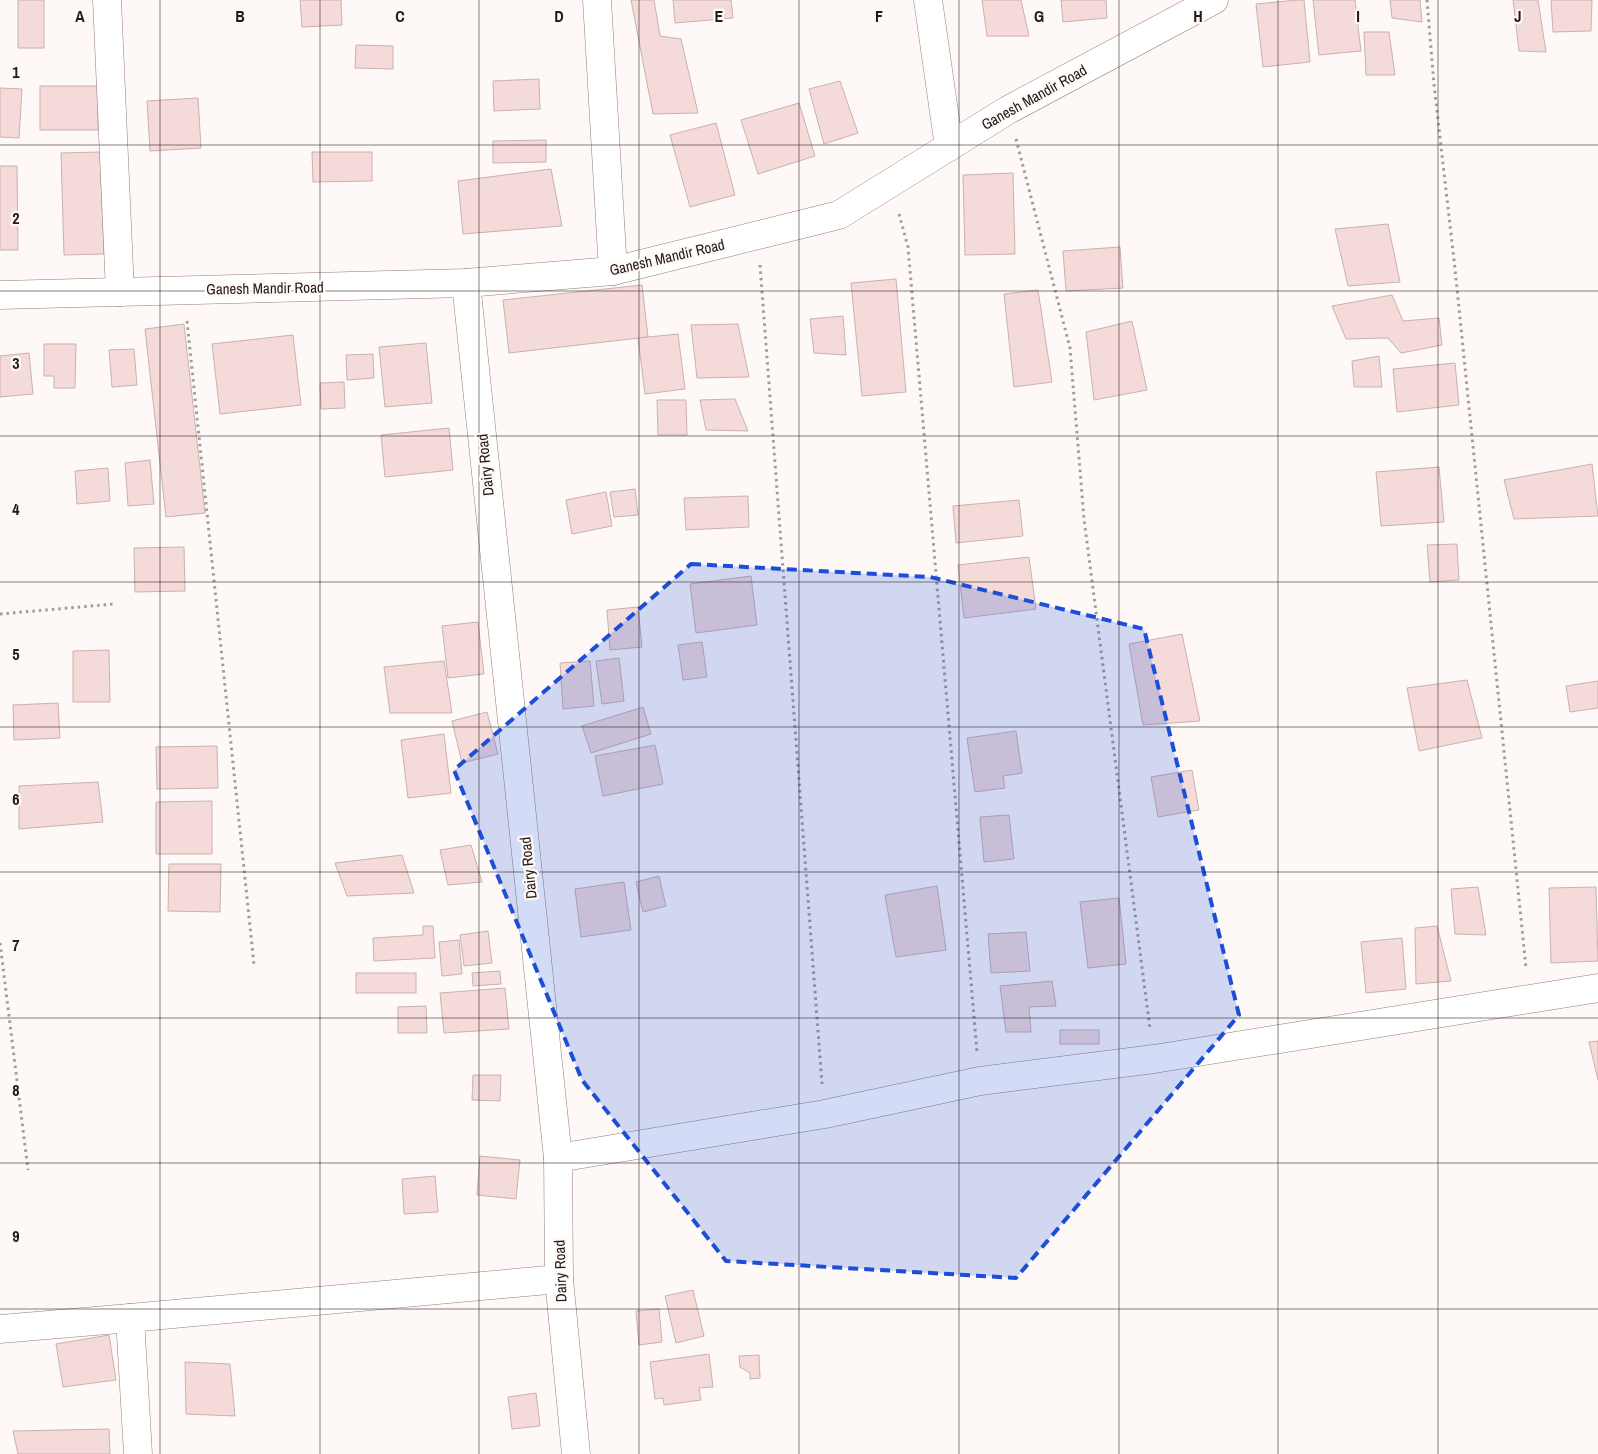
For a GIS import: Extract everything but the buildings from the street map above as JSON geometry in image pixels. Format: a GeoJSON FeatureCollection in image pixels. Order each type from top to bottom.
{"type":"FeatureCollection","features":[{"type":"Feature","properties":{"kind":"street"},"geometry":{"type":"LineString","coordinates":[[107,0],[120,292]]}},
{"type":"Feature","properties":{"kind":"street"},"geometry":{"type":"LineString","coordinates":[[597,0],[613,271]]}},
{"type":"Feature","properties":{"kind":"street"},"geometry":{"type":"LineString","coordinates":[[928,0],[949,147]]}},
{"type":"Feature","properties":{"kind":"street","name":"Ganesh Mandir Road"},"geometry":{"type":"LineString","coordinates":[[0,295],[466,283],[613,271],[839,215],[1008,110],[1214,0]]}},
{"type":"Feature","properties":{"kind":"street","name":"Dairy Road"},"geometry":{"type":"LineString","coordinates":[[466,283],[558,1158],[559,1280],[576,1454]]}},
{"type":"Feature","properties":{"kind":"street"},"geometry":{"type":"LineString","coordinates":[[558,1158],[825,1114],[980,1081],[1154,1059],[1598,988]]}},
{"type":"Feature","properties":{"kind":"street"},"geometry":{"type":"LineString","coordinates":[[0,1329],[559,1280]]}},
{"type":"Feature","properties":{"kind":"street"},"geometry":{"type":"LineString","coordinates":[[130,1318],[138,1454]]}},
{"type":"Feature","properties":{"kind":"path"},"geometry":{"type":"LineString","coordinates":[[1427,0],[1434,86],[1455,269],[1529,999]]}},
{"type":"Feature","properties":{"kind":"path"},"geometry":{"type":"LineString","coordinates":[[1008,110],[1070,348],[1084,519],[1154,1059]]}},
{"type":"Feature","properties":{"kind":"path"},"geometry":{"type":"LineString","coordinates":[[891,182],[908,247],[980,1081]]}},
{"type":"Feature","properties":{"kind":"path"},"geometry":{"type":"LineString","coordinates":[[758,235],[825,1114]]}},
{"type":"Feature","properties":{"kind":"path"},"geometry":{"type":"LineString","coordinates":[[184,290],[254,965]]}},
{"type":"Feature","properties":{"kind":"path"},"geometry":{"type":"LineString","coordinates":[[0,614],[114,604]]}},
{"type":"Feature","properties":{"kind":"path"},"geometry":{"type":"LineString","coordinates":[[0,943],[28,1170]]}},
{"type":"Feature","properties":{"kind":"highlighted area"},"geometry":{"type":"Polygon","coordinates":[[[691,564],[930,577],[1144,629],[1239,1015],[1016,1278],[726,1261],[582,1080],[454,770],[691,564]]]}}]}
